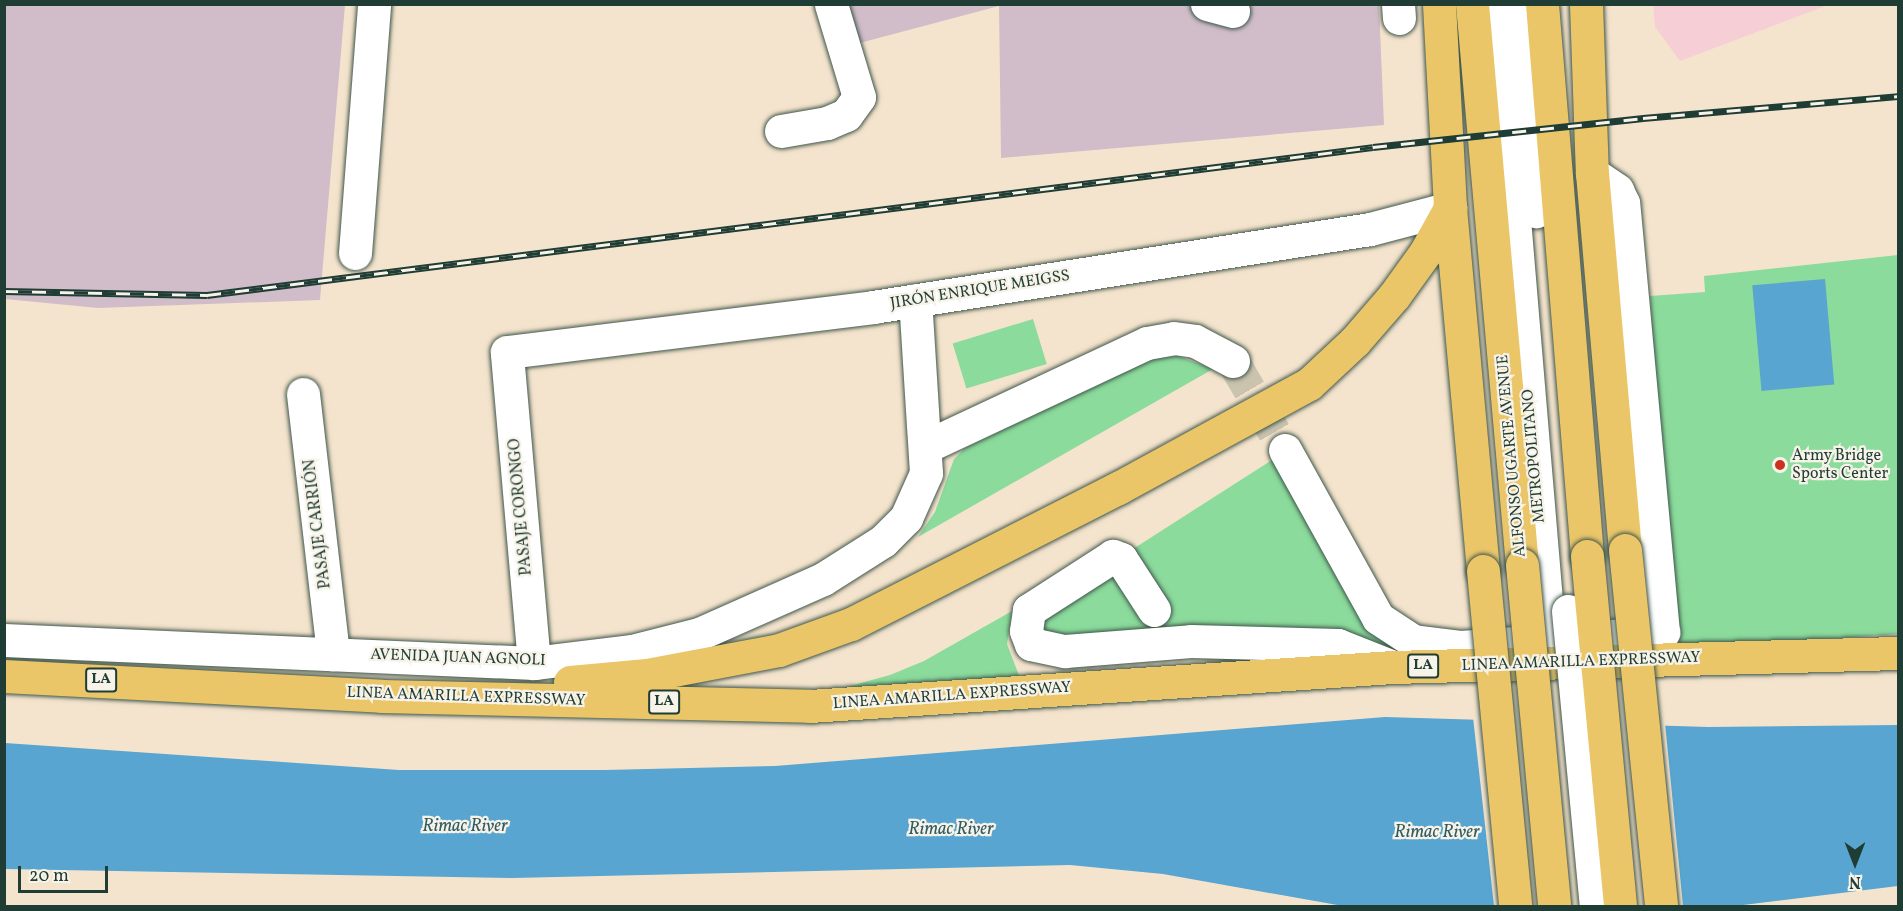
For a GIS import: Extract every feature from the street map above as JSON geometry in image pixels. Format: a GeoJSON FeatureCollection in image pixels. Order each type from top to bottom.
{"type":"FeatureCollection","features":[{"type":"Feature","properties":{"kind":"main road"},"geometry":{"type":"LineString","coordinates":[[1439,4],[1450,208],[1515,906]]}},
{"type":"Feature","properties":{"kind":"main road","name":"ALFONSO UGARTE AVENUE"},"geometry":{"type":"LineString","coordinates":[[1472,4],[1554,906]]}},
{"type":"Feature","properties":{"kind":"main road"},"geometry":{"type":"LineString","coordinates":[[1542,4],[1587,556],[1620,906]]}},
{"type":"Feature","properties":{"kind":"main road"},"geometry":{"type":"LineString","coordinates":[[1586,4],[1592,173],[1625,550],[1661,906]]}},
{"type":"Feature","properties":{"kind":"main road"},"geometry":{"type":"LineString","coordinates":[[381,696],[439,683],[572,682],[647,675],[779,650],[851,624],[1118,488],[1309,384],[1355,341],[1394,296],[1425,253],[1450,208]]}},
{"type":"Feature","properties":{"kind":"main road","name":"LINEA AMARILLA EXPRESSWAY"},"geometry":{"type":"LineString","coordinates":[[4,676],[197,684],[381,696],[810,706],[1393,666],[1899,653]]}},
{"type":"Feature","properties":{"kind":"street"},"geometry":{"type":"LineString","coordinates":[[355,253],[374,4]]}},
{"type":"Feature","properties":{"kind":"street"},"geometry":{"type":"LineString","coordinates":[[781,131],[827,123],[846,115],[859,97],[831,4]]}},
{"type":"Feature","properties":{"kind":"street","name":"METROPOLITANO"},"geometry":{"type":"LineString","coordinates":[[1496,4],[1558,612],[1596,906]]}},
{"type":"Feature","properties":{"kind":"street","name":"METROPOLITANO"},"geometry":{"type":"LineString","coordinates":[[1520,4],[1558,612],[1573,906]]}},
{"type":"Feature","properties":{"kind":"street"},"geometry":{"type":"LineString","coordinates":[[1285,450],[1378,618],[1413,641],[1460,647],[1664,632],[1623,203],[1617,190],[1592,173]]}},
{"type":"Feature","properties":{"kind":"street","name":"JIRÓN ENRIQUE MEIGSS"},"geometry":{"type":"LineString","coordinates":[[507,352],[915,300],[1370,229],[1450,208]]}},
{"type":"Feature","properties":{"kind":"street","name":"AVENIDA JUAN AGNOLI"},"geometry":{"type":"LineString","coordinates":[[4,640],[534,663],[632,651],[699,634],[823,579],[883,541],[906,518],[927,473],[927,446],[915,300]]}},
{"type":"Feature","properties":{"kind":"street"},"geometry":{"type":"LineString","coordinates":[[927,446],[1147,343],[1174,338],[1195,341],[1233,361]]}},
{"type":"Feature","properties":{"kind":"street","name":"PASAJE CORONGO"},"geometry":{"type":"LineString","coordinates":[[507,352],[534,663]]}},
{"type":"Feature","properties":{"kind":"street","name":"PASAJE CARRIÓN"},"geometry":{"type":"LineString","coordinates":[[303,394],[333,654]]}},
{"type":"Feature","properties":{"kind":"street"},"geometry":{"type":"LineString","coordinates":[[1154,610],[1121,559],[1113,556],[1029,610],[1026,631],[1031,644],[1065,651],[1191,641],[1338,645],[1393,666]]}},
{"type":"Feature","properties":{"kind":"shaded area"},"geometry":{"type":"Polygon","coordinates":[[[5,4],[345,5],[320,300],[98,308],[5,299],[5,4]]]}},
{"type":"Feature","properties":{"kind":"shaded area"},"geometry":{"type":"Polygon","coordinates":[[[1653,4],[1828,5],[1680,61],[1655,27],[1653,4]]]}},
{"type":"Feature","properties":{"kind":"shaded area"},"geometry":{"type":"Polygon","coordinates":[[[841,5],[1379,5],[1384,125],[1001,158],[999,6],[856,44],[841,5]]]}},
{"type":"Feature","properties":{"kind":"green space","name":"Army Bridge Sports Center"},"geometry":{"type":"Polygon","coordinates":[[[1898,255],[1898,634],[1674,650],[1650,296],[1705,292],[1704,276],[1898,255]]]}},
{"type":"Feature","properties":{"kind":"green space"},"geometry":{"type":"Polygon","coordinates":[[[1033,319],[1047,364],[966,389],[953,344],[1033,319]]]}},
{"type":"Feature","properties":{"kind":"green space"},"geometry":{"type":"Polygon","coordinates":[[[1178,356],[1213,369],[918,537],[935,512],[954,459],[965,448],[1155,357],[1178,356]]]}},
{"type":"Feature","properties":{"kind":"green space"},"geometry":{"type":"Polygon","coordinates":[[[1275,458],[1417,659],[1036,644],[1043,615],[1140,563],[1133,549],[1275,458]]]}},
{"type":"Feature","properties":{"kind":"green space"},"geometry":{"type":"Polygon","coordinates":[[[1012,611],[1007,644],[1020,678],[821,694],[890,675],[924,661],[1012,611]]]}},
{"type":"Feature","properties":{"kind":"water"},"geometry":{"type":"Polygon","coordinates":[[[1825,279],[1834,385],[1762,391],[1752,285],[1825,279]]]}},
{"type":"Feature","properties":{"kind":"water","name":"Rimac River"},"geometry":{"type":"Polygon","coordinates":[[[1385,717],[1708,727],[1898,725],[1898,886],[1735,906],[1343,906],[1163,874],[1070,865],[513,878],[5,869],[5,743],[399,770],[605,770],[775,766],[1385,717]]]}},
{"type":"Feature","properties":{"kind":"pier"},"geometry":{"type":"Polygon","coordinates":[[[1473,717],[1665,723],[1683,906],[1494,906],[1473,717]]]}},
{"type":"Feature","properties":{"kind":"tunnel"},"geometry":{"type":"LineString","coordinates":[[1233,361],[1285,450]]}},
{"type":"Feature","properties":{"kind":"railway"},"geometry":{"type":"LineString","coordinates":[[4,291],[207,295],[1373,147],[1643,118],[1898,96]]}},
{"type":"Feature","properties":{"kind":"place","name":"Army Bridge Sports Center"},"geometry":{"type":"Point","coordinates":[1780,465]}}]}
